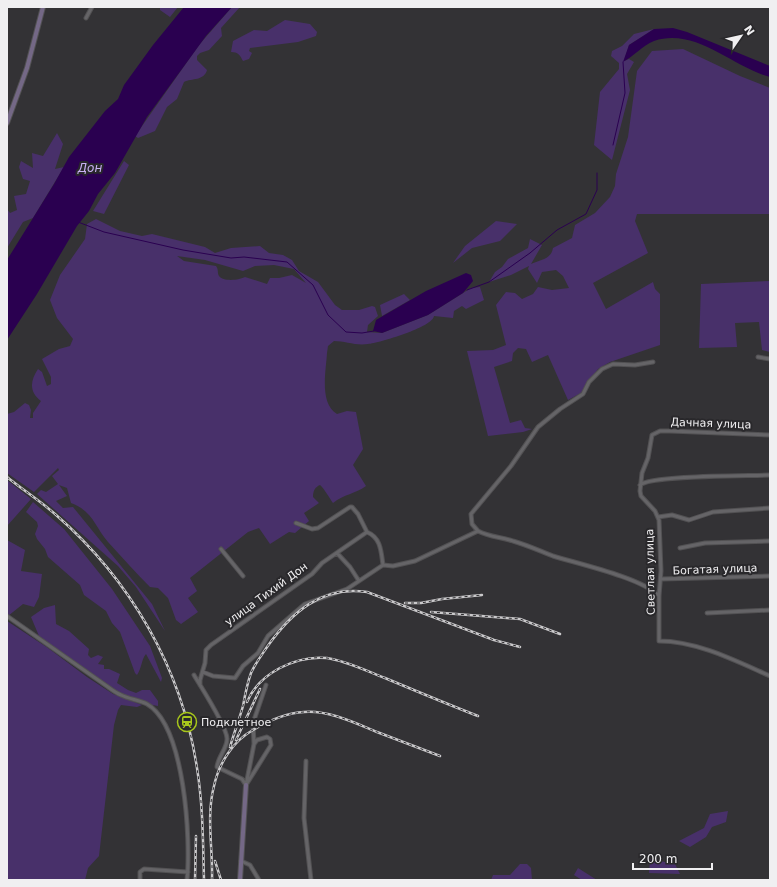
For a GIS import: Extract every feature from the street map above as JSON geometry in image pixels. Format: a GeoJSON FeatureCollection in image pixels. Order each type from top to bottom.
{"type":"FeatureCollection","features":[{"type":"Feature","properties":{"kind":"street"},"geometry":{"type":"LineString","coordinates":[[7,123],[27,68],[43,7]]}},
{"type":"Feature","properties":{"kind":"street"},"geometry":{"type":"LineString","coordinates":[[86,18],[92,7]]}},
{"type":"Feature","properties":{"kind":"street"},"geometry":{"type":"LineString","coordinates":[[758,357],[770,359]]}},
{"type":"Feature","properties":{"kind":"street"},"geometry":{"type":"LineString","coordinates":[[653,362],[635,365],[613,364],[602,369],[589,382],[583,394],[560,409],[538,427],[511,466],[471,514],[472,524],[478,531],[518,542],[552,556],[629,580],[648,587],[659,596]]}},
{"type":"Feature","properties":{"kind":"street","name":"Дачная улица"},"geometry":{"type":"LineString","coordinates":[[640,485],[642,472],[648,458],[652,434],[660,431],[670,431],[770,435]]}},
{"type":"Feature","properties":{"kind":"street"},"geometry":{"type":"LineString","coordinates":[[640,485],[643,482],[662,480],[770,475]]}},
{"type":"Feature","properties":{"kind":"street","name":"Светлая улица"},"geometry":{"type":"LineString","coordinates":[[640,485],[641,496],[658,517],[661,579],[659,596],[659,641],[671,641],[696,647],[770,676]]}},
{"type":"Feature","properties":{"kind":"street"},"geometry":{"type":"LineString","coordinates":[[296,523],[312,529],[318,528],[352,507],[358,514],[367,532],[373,534],[377,540],[383,565]]}},
{"type":"Feature","properties":{"kind":"street"},"geometry":{"type":"LineString","coordinates":[[658,517],[662,515],[689,520],[713,512],[770,508]]}},
{"type":"Feature","properties":{"kind":"street"},"geometry":{"type":"LineString","coordinates":[[203,672],[213,676],[235,678],[243,666],[258,653],[268,636],[305,604],[347,589],[383,565],[393,566],[415,561],[478,531]]}},
{"type":"Feature","properties":{"kind":"street","name":"улица Тихий Дон"},"geometry":{"type":"LineString","coordinates":[[200,685],[206,650],[211,645],[312,574],[322,563],[367,532]]}},
{"type":"Feature","properties":{"kind":"street"},"geometry":{"type":"LineString","coordinates":[[680,548],[705,543],[770,541]]}},
{"type":"Feature","properties":{"kind":"street"},"geometry":{"type":"LineString","coordinates":[[221,549],[243,576]]}},
{"type":"Feature","properties":{"kind":"street"},"geometry":{"type":"LineString","coordinates":[[337,553],[350,566],[359,581]]}},
{"type":"Feature","properties":{"kind":"street","name":"Богатая улица"},"geometry":{"type":"LineString","coordinates":[[661,579],[770,576]]}},
{"type":"Feature","properties":{"kind":"street"},"geometry":{"type":"LineString","coordinates":[[707,613],[770,610]]}},
{"type":"Feature","properties":{"kind":"street"},"geometry":{"type":"LineString","coordinates":[[7,616],[121,696],[147,704],[161,717],[178,761],[186,808],[187,880]]}},
{"type":"Feature","properties":{"kind":"street"},"geometry":{"type":"LineString","coordinates":[[194,675],[218,716],[227,738],[224,750],[218,761],[218,767],[242,779],[246,785]]}},
{"type":"Feature","properties":{"kind":"street"},"geometry":{"type":"LineString","coordinates":[[240,880],[246,785],[254,744],[253,723],[266,685]]}},
{"type":"Feature","properties":{"kind":"street"},"geometry":{"type":"LineString","coordinates":[[246,785],[262,761],[272,742],[268,737],[257,740],[254,744]]}},
{"type":"Feature","properties":{"kind":"street"},"geometry":{"type":"LineString","coordinates":[[306,761],[304,818],[311,880]]}},
{"type":"Feature","properties":{"kind":"street"},"geometry":{"type":"LineString","coordinates":[[241,861],[250,865],[259,880]]}},
{"type":"Feature","properties":{"kind":"street"},"geometry":{"type":"LineString","coordinates":[[140,880],[140,872],[144,870],[188,872]]}},
{"type":"Feature","properties":{"kind":"shaded area"},"geometry":{"type":"Polygon","coordinates":[[[160,7],[178,7],[170,17],[160,10],[160,7]]]}},
{"type":"Feature","properties":{"kind":"shaded area"},"geometry":{"type":"Polygon","coordinates":[[[232,7],[240,7],[221,28],[222,36],[209,50],[200,53],[197,56],[197,60],[207,70],[205,74],[201,78],[184,82],[177,99],[167,107],[155,131],[138,138],[135,136],[199,45],[232,7]]]}},
{"type":"Feature","properties":{"kind":"shaded area"},"geometry":{"type":"Polygon","coordinates":[[[285,20],[310,24],[317,32],[316,36],[298,42],[250,48],[249,51],[252,53],[249,59],[243,61],[238,54],[231,52],[233,41],[254,30],[267,31],[285,20]]]}},
{"type":"Feature","properties":{"kind":"shaded area"},"geometry":{"type":"Polygon","coordinates":[[[654,29],[629,45],[624,61],[629,59],[634,62],[627,74],[630,90],[612,160],[594,145],[600,92],[619,69],[619,63],[611,56],[612,51],[622,46],[634,34],[654,29]]]}},
{"type":"Feature","properties":{"kind":"shaded area"},"geometry":{"type":"Polygon","coordinates":[[[683,49],[740,76],[770,88],[770,214],[637,214],[635,221],[648,253],[593,283],[606,309],[653,282],[655,289],[660,294],[660,345],[610,362],[598,369],[581,393],[568,400],[548,355],[532,362],[526,349],[518,348],[513,353],[512,361],[494,367],[510,423],[521,420],[525,428],[532,429],[523,432],[488,436],[467,351],[493,350],[506,345],[496,305],[506,292],[515,293],[522,299],[533,294],[538,287],[552,290],[569,288],[563,276],[556,270],[542,272],[537,283],[528,269],[529,266],[511,275],[489,282],[495,272],[502,267],[508,259],[528,248],[530,239],[542,245],[531,264],[550,255],[553,248],[572,238],[575,225],[595,213],[610,197],[615,186],[616,174],[628,137],[637,71],[652,51],[683,49]]]}},
{"type":"Feature","properties":{"kind":"shaded area"},"geometry":{"type":"Polygon","coordinates":[[[57,133],[63,144],[55,169],[64,167],[33,218],[23,222],[7,248],[7,209],[10,213],[17,210],[14,196],[26,194],[30,181],[23,179],[19,167],[21,161],[33,168],[32,153],[43,156],[57,133]]]}},
{"type":"Feature","properties":{"kind":"shaded area"},"geometry":{"type":"Polygon","coordinates":[[[124,161],[129,165],[104,214],[93,211],[124,161]]]}},
{"type":"Feature","properties":{"kind":"shaded area"},"geometry":{"type":"Polygon","coordinates":[[[96,219],[120,231],[142,236],[152,234],[205,247],[215,253],[231,248],[260,246],[269,253],[283,255],[292,260],[299,271],[318,282],[335,305],[342,310],[359,310],[372,306],[375,307],[378,316],[368,325],[367,332],[382,333],[428,315],[471,288],[480,287],[484,300],[466,309],[462,306],[454,311],[453,318],[434,316],[425,325],[405,334],[383,341],[355,344],[334,341],[328,346],[325,386],[326,395],[331,409],[337,414],[347,411],[356,412],[363,449],[353,465],[366,486],[333,503],[321,486],[318,486],[313,493],[313,497],[319,503],[304,513],[309,521],[295,533],[289,532],[270,544],[259,528],[248,532],[190,578],[197,591],[188,598],[198,612],[181,624],[176,620],[168,598],[158,588],[150,587],[145,582],[108,542],[89,515],[78,506],[71,503],[67,488],[59,485],[67,496],[56,501],[63,508],[73,507],[152,604],[165,631],[136,587],[118,566],[37,494],[41,490],[46,492],[58,484],[52,476],[59,470],[58,468],[34,492],[7,473],[7,414],[14,412],[25,403],[29,405],[31,410],[30,418],[33,418],[33,413],[41,401],[34,394],[32,386],[33,378],[38,369],[42,372],[47,386],[51,384],[51,377],[42,359],[59,349],[70,346],[73,339],[57,318],[50,300],[60,275],[85,239],[87,224],[96,219]],[[177,256],[184,261],[216,266],[219,276],[228,280],[236,280],[245,277],[267,284],[270,278],[279,278],[292,275],[306,283],[294,269],[274,265],[255,266],[243,271],[205,260],[177,256]]]}},
{"type":"Feature","properties":{"kind":"shaded area"},"geometry":{"type":"Polygon","coordinates":[[[496,221],[517,224],[500,241],[472,248],[453,263],[465,246],[496,221]]]}},
{"type":"Feature","properties":{"kind":"shaded area"},"geometry":{"type":"Polygon","coordinates":[[[770,281],[770,352],[762,350],[759,322],[735,323],[737,347],[699,348],[701,284],[770,281]]]}},
{"type":"Feature","properties":{"kind":"shaded area"},"geometry":{"type":"Polygon","coordinates":[[[404,294],[410,300],[382,316],[380,305],[404,294]]]}},
{"type":"Feature","properties":{"kind":"shaded area"},"geometry":{"type":"Polygon","coordinates":[[[7,480],[31,499],[7,526],[7,480]]]}},
{"type":"Feature","properties":{"kind":"shaded area"},"geometry":{"type":"Polygon","coordinates":[[[33,502],[64,529],[112,589],[150,646],[162,678],[161,682],[146,654],[137,675],[135,673],[120,632],[112,623],[106,611],[84,595],[80,585],[48,557],[45,549],[35,534],[38,526],[37,522],[26,512],[33,502]]]}},
{"type":"Feature","properties":{"kind":"shaded area"},"geometry":{"type":"Polygon","coordinates":[[[7,540],[25,550],[21,571],[42,574],[39,597],[34,607],[23,604],[8,616],[7,540]]]}},
{"type":"Feature","properties":{"kind":"shaded area"},"geometry":{"type":"Polygon","coordinates":[[[55,605],[56,624],[69,631],[89,649],[88,655],[91,658],[98,655],[103,657],[98,664],[104,665],[104,669],[109,669],[120,674],[117,683],[136,693],[142,690],[150,690],[158,701],[158,706],[147,704],[110,689],[39,636],[31,617],[44,608],[55,605]]]}},
{"type":"Feature","properties":{"kind":"shaded area"},"geometry":{"type":"Polygon","coordinates":[[[7,621],[113,694],[142,705],[137,707],[121,705],[118,710],[114,725],[99,856],[88,868],[85,880],[7,880],[7,621]]]}},
{"type":"Feature","properties":{"kind":"shaded area"},"geometry":{"type":"Polygon","coordinates":[[[728,811],[726,822],[712,827],[706,837],[690,847],[679,841],[704,828],[710,814],[728,811]]]}},
{"type":"Feature","properties":{"kind":"shaded area"},"geometry":{"type":"Polygon","coordinates":[[[650,859],[675,864],[680,874],[649,873],[650,859]]]}},
{"type":"Feature","properties":{"kind":"shaded area"},"geometry":{"type":"Polygon","coordinates":[[[520,864],[527,864],[531,868],[532,880],[491,880],[493,875],[510,875],[520,864]]]}},
{"type":"Feature","properties":{"kind":"shaded area"},"geometry":{"type":"Polygon","coordinates":[[[578,868],[597,880],[582,880],[574,875],[578,868]]]}},
{"type":"Feature","properties":{"kind":"water","name":"Дон"},"geometry":{"type":"Polygon","coordinates":[[[184,7],[232,7],[206,36],[147,117],[115,173],[98,194],[89,211],[77,226],[37,294],[7,340],[7,260],[69,157],[105,111],[118,99],[124,85],[153,45],[184,7]]]}},
{"type":"Feature","properties":{"kind":"water"},"geometry":{"type":"Polygon","coordinates":[[[673,28],[687,32],[770,66],[770,77],[756,72],[714,50],[684,39],[669,38],[654,41],[623,62],[629,45],[654,29],[673,28]]]}},
{"type":"Feature","properties":{"kind":"water"},"geometry":{"type":"Polygon","coordinates":[[[466,273],[471,275],[473,281],[463,293],[428,315],[382,333],[373,331],[376,320],[426,291],[466,273]]]}},
{"type":"Feature","properties":{"kind":"waterway"},"geometry":{"type":"LineString","coordinates":[[613,145],[625,93],[623,62]]}},
{"type":"Feature","properties":{"kind":"waterway"},"geometry":{"type":"LineString","coordinates":[[467,290],[489,282],[530,253],[557,230],[586,214],[597,190],[597,173]]}},
{"type":"Feature","properties":{"kind":"waterway"},"geometry":{"type":"LineString","coordinates":[[78,222],[104,232],[183,250],[231,258],[244,257],[287,262],[313,285],[328,315],[346,332],[362,333],[374,331]]}},
{"type":"Feature","properties":{"kind":"railway"},"geometry":{"type":"LineString","coordinates":[[7,477],[55,514],[82,540],[107,568],[129,597],[149,629],[166,662],[190,731],[197,768],[202,810],[204,880]]}},
{"type":"Feature","properties":{"kind":"railway"},"geometry":{"type":"LineString","coordinates":[[230,747],[243,706],[250,677],[256,663],[286,623],[309,604],[322,597],[351,591],[367,592],[494,640],[520,647]]}},
{"type":"Feature","properties":{"kind":"railway"},"geometry":{"type":"LineString","coordinates":[[405,603],[421,603],[442,599],[482,595]]}},
{"type":"Feature","properties":{"kind":"railway"},"geometry":{"type":"LineString","coordinates":[[431,612],[520,619],[560,634]]}},
{"type":"Feature","properties":{"kind":"railway"},"geometry":{"type":"LineString","coordinates":[[247,702],[260,682],[280,668],[303,660],[327,658],[356,666],[478,716]]}},
{"type":"Feature","properties":{"kind":"railway"},"geometry":{"type":"LineString","coordinates":[[236,740],[260,689]]}},
{"type":"Feature","properties":{"kind":"railway"},"geometry":{"type":"LineString","coordinates":[[212,880],[210,809],[216,777],[223,761],[233,746],[239,740],[259,727],[291,714],[304,712],[323,713],[351,721],[440,756]]}},
{"type":"Feature","properties":{"kind":"railway"},"geometry":{"type":"LineString","coordinates":[[195,880],[196,836]]}},
{"type":"Feature","properties":{"kind":"railway"},"geometry":{"type":"LineString","coordinates":[[215,861],[221,880]]}},
{"type":"Feature","properties":{"kind":"place","name":"Подклетное"},"geometry":{"type":"Point","coordinates":[187,722]}}]}
